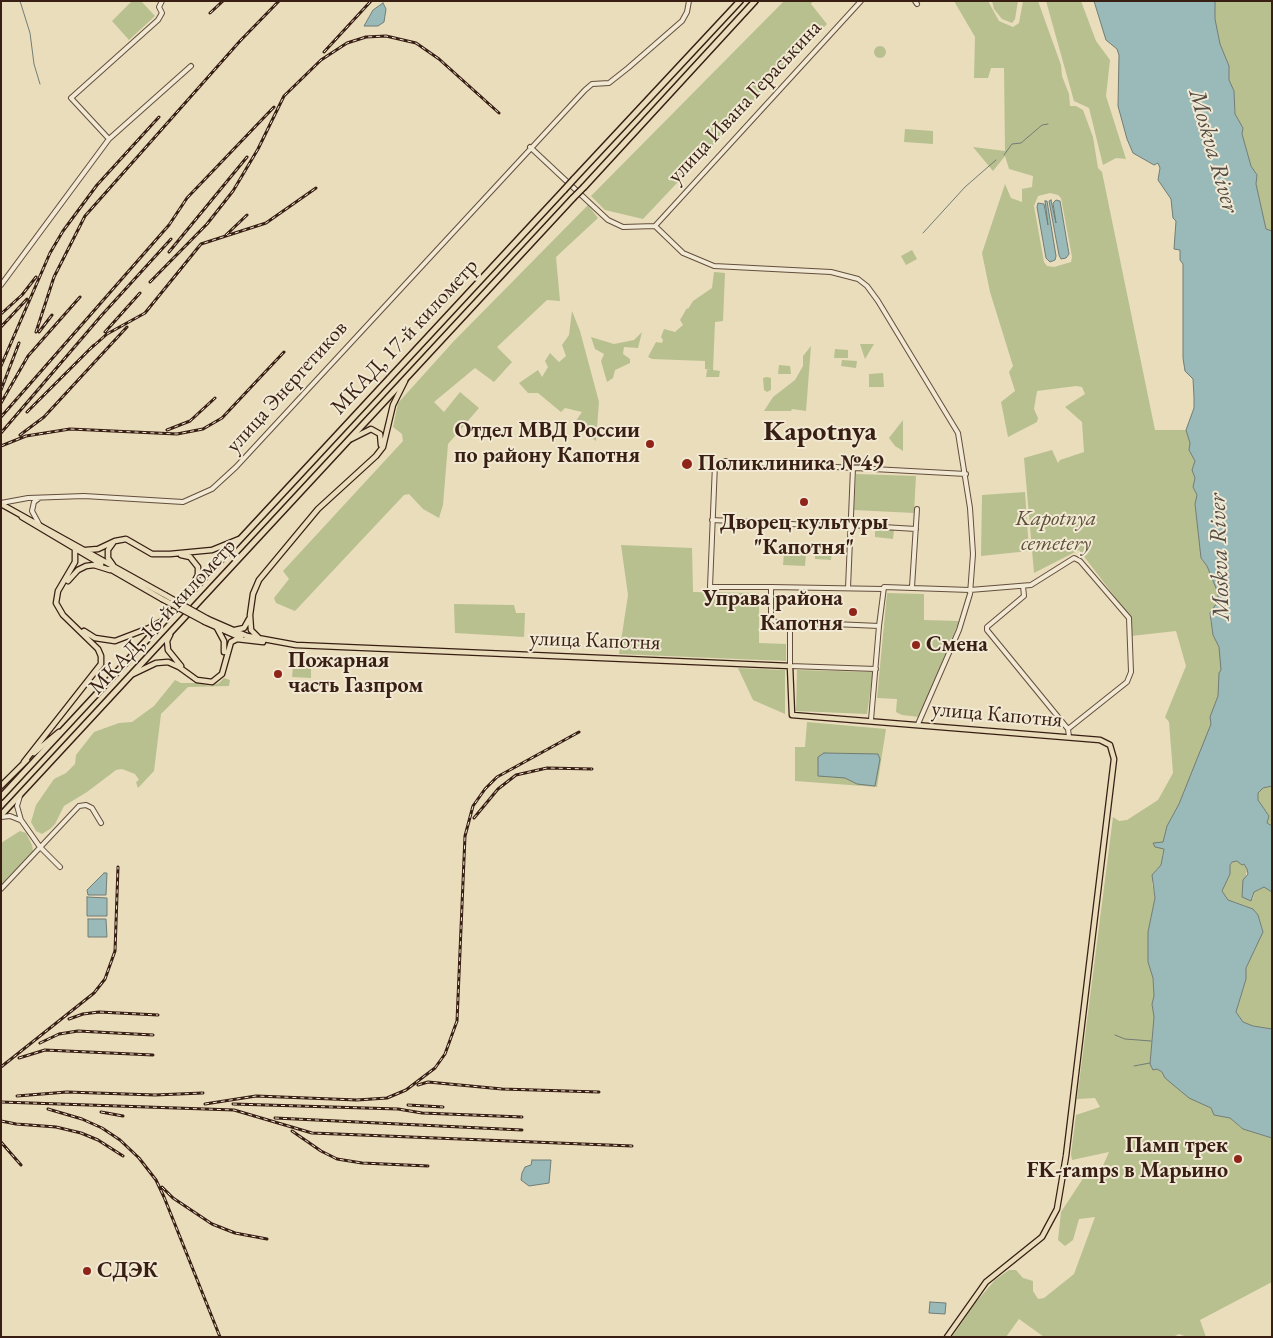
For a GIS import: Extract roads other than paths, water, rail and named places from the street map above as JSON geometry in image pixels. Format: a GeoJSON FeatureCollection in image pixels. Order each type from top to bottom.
{"type":"FeatureCollection","features":[{"type":"Feature","properties":{"kind":"highway","name":"МКАД, 17-й километр"},"geometry":{"type":"LineString","coordinates":[[246,534],[740,1]]}},
{"type":"Feature","properties":{"kind":"highway","name":"МКАД, 17-й километр"},"geometry":{"type":"LineString","coordinates":[[348,441],[755,1]]}},
{"type":"Feature","properties":{"kind":"highway","name":"МКАД, 16-й километр"},"geometry":{"type":"LineString","coordinates":[[1,816],[348,441]]}},
{"type":"Feature","properties":{"kind":"highway","name":"МКАД, 16-й километр"},"geometry":{"type":"LineString","coordinates":[[1,797],[246,534]]}},
{"type":"Feature","properties":{"kind":"main road"},"geometry":{"type":"LineString","coordinates":[[262,639],[251,630],[250,615],[253,594],[264,572],[318,510],[380,450],[384,443],[393,405],[410,374]]}},
{"type":"Feature","properties":{"kind":"main road"},"geometry":{"type":"LineString","coordinates":[[348,441],[364,430],[374,430],[382,437],[380,450]]}},
{"type":"Feature","properties":{"kind":"main road"},"geometry":{"type":"LineString","coordinates":[[1,504],[40,525],[76,549],[117,569],[217,628],[247,640]]}},
{"type":"Feature","properties":{"kind":"main road"},"geometry":{"type":"LineString","coordinates":[[1,504],[110,570],[163,597]]}},
{"type":"Feature","properties":{"kind":"main road"},"geometry":{"type":"LineString","coordinates":[[76,549],[93,551],[115,540],[126,539],[152,554],[170,554],[219,549],[246,534]]}},
{"type":"Feature","properties":{"kind":"main road"},"geometry":{"type":"LineString","coordinates":[[117,569],[110,561],[108,550],[113,544],[122,540],[131,543],[150,555],[190,557],[197,564],[198,570],[187,597]]}},
{"type":"Feature","properties":{"kind":"main road"},"geometry":{"type":"LineString","coordinates":[[24,762],[101,664],[101,656],[98,649],[63,615],[56,603],[58,591],[75,562],[76,549]]}},
{"type":"Feature","properties":{"kind":"main road"},"geometry":{"type":"LineString","coordinates":[[110,570],[94,565],[82,568],[58,592],[57,603],[59,608],[86,633],[102,641],[116,641],[149,628],[171,614]]}},
{"type":"Feature","properties":{"kind":"main road"},"geometry":{"type":"LineString","coordinates":[[231,630],[244,628],[250,615]]}},
{"type":"Feature","properties":{"kind":"main road"},"geometry":{"type":"LineString","coordinates":[[206,621],[262,639],[289,644]]}},
{"type":"Feature","properties":{"kind":"main road"},"geometry":{"type":"LineString","coordinates":[[171,632],[166,647],[170,655],[191,674],[206,681],[216,678],[221,668],[224,646],[217,628]]}},
{"type":"Feature","properties":{"kind":"main road"},"geometry":{"type":"LineString","coordinates":[[132,674],[156,663],[168,662],[179,666],[197,680],[212,682],[222,674],[231,642],[237,639],[289,644]]}},
{"type":"Feature","properties":{"kind":"main road","name":"улица Капотня"},"geometry":{"type":"LineString","coordinates":[[289,644],[790,666],[792,715],[1069,737],[1105,742],[1112,748],[1114,759],[1058,1209],[1046,1232],[1024,1253],[986,1282],[947,1337]]}},
{"type":"Feature","properties":{"kind":"main road"},"geometry":{"type":"LineString","coordinates":[[1,786],[24,762],[74,718]]}},
{"type":"Feature","properties":{"kind":"street"},"geometry":{"type":"LineString","coordinates":[[109,139],[72,98],[158,20],[162,13],[159,7],[162,1]]}},
{"type":"Feature","properties":{"kind":"street","name":"улица Энергетиков"},"geometry":{"type":"LineString","coordinates":[[1,504],[17,499],[84,496],[171,503],[192,499],[212,489],[236,467],[588,86],[611,82],[682,21],[687,12],[689,1]]}},
{"type":"Feature","properties":{"kind":"street","name":"улица Ивана Гераськина"},"geometry":{"type":"LineString","coordinates":[[655,226],[861,1]]}},
{"type":"Feature","properties":{"kind":"street"},"geometry":{"type":"LineString","coordinates":[[1,285],[109,139],[191,66]]}},
{"type":"Feature","properties":{"kind":"street"},"geometry":{"type":"LineString","coordinates":[[530,147],[608,220],[623,227],[655,226],[683,253],[714,266],[831,272],[858,279],[867,286],[878,302],[955,427],[961,441],[966,474],[972,554],[970,590],[959,630],[918,724]]}},
{"type":"Feature","properties":{"kind":"street"},"geometry":{"type":"LineString","coordinates":[[966,474],[723,461],[716,463],[710,587],[883,589],[889,586],[970,590],[1023,586],[1031,585],[1074,558],[1077,559],[1129,618],[1130,677],[1127,682],[1068,729]]}},
{"type":"Feature","properties":{"kind":"street"},"geometry":{"type":"LineString","coordinates":[[848,588],[853,468]]}},
{"type":"Feature","properties":{"kind":"street"},"geometry":{"type":"LineString","coordinates":[[40,525],[33,515],[32,506],[37,499],[46,497]]}},
{"type":"Feature","properties":{"kind":"street"},"geometry":{"type":"LineString","coordinates":[[912,587],[917,509]]}},
{"type":"Feature","properties":{"kind":"street"},"geometry":{"type":"LineString","coordinates":[[712,520],[916,529]]}},
{"type":"Feature","properties":{"kind":"street"},"geometry":{"type":"LineString","coordinates":[[1023,586],[1024,596],[987,627],[987,630],[1068,729],[1069,737]]}},
{"type":"Feature","properties":{"kind":"street"},"geometry":{"type":"LineString","coordinates":[[771,587],[771,619],[776,622],[878,626]]}},
{"type":"Feature","properties":{"kind":"street"},"geometry":{"type":"LineString","coordinates":[[871,720],[878,626],[883,589]]}},
{"type":"Feature","properties":{"kind":"street"},"geometry":{"type":"LineString","coordinates":[[789,622],[790,666],[876,669]]}},
{"type":"Feature","properties":{"kind":"street"},"geometry":{"type":"LineString","coordinates":[[23,792],[17,806],[22,820],[40,847],[60,867]]}},
{"type":"Feature","properties":{"kind":"street"},"geometry":{"type":"LineString","coordinates":[[1,889],[82,805],[92,808],[101,823]]}},
{"type":"Feature","properties":{"kind":"street"},"geometry":{"type":"LineString","coordinates":[[1,816],[10,816],[22,820]]}},
{"type":"Feature","properties":{"kind":"water","name":"Moskva River"},"geometry":{"type":"Polygon","coordinates":[[[1094,1],[1215,1],[1215,19],[1220,44],[1229,66],[1229,80],[1234,91],[1235,114],[1243,128],[1242,134],[1251,166],[1257,175],[1256,184],[1266,229],[1272,231],[1272,786],[1263,788],[1258,793],[1258,800],[1269,816],[1267,823],[1272,826],[1272,892],[1264,887],[1254,892],[1251,901],[1242,897],[1243,880],[1248,874],[1244,864],[1242,865],[1237,861],[1232,862],[1230,865],[1230,874],[1222,891],[1228,900],[1253,909],[1258,915],[1263,932],[1246,968],[1246,979],[1236,1012],[1243,1022],[1253,1026],[1272,1029],[1272,1138],[1243,1129],[1230,1118],[1214,1115],[1211,1108],[1189,1098],[1165,1078],[1162,1072],[1157,1069],[1153,1070],[1150,1064],[1154,1017],[1152,1004],[1154,996],[1153,978],[1148,962],[1148,932],[1155,898],[1152,875],[1161,865],[1164,849],[1155,847],[1153,843],[1163,842],[1167,826],[1179,804],[1211,724],[1210,717],[1218,696],[1219,673],[1221,670],[1219,647],[1213,635],[1210,613],[1218,601],[1218,593],[1207,566],[1201,558],[1195,504],[1197,495],[1193,487],[1195,478],[1192,470],[1195,461],[1189,450],[1190,443],[1186,430],[1194,408],[1194,397],[1193,379],[1185,371],[1183,358],[1183,264],[1180,260],[1180,250],[1174,249],[1176,221],[1173,218],[1171,199],[1158,180],[1160,168],[1158,163],[1154,165],[1133,153],[1127,139],[1118,106],[1119,55],[1117,49],[1106,40],[1094,1]]]}},
{"type":"Feature","properties":{"kind":"water"},"geometry":{"type":"Polygon","coordinates":[[[383,3],[386,9],[384,22],[378,26],[364,26],[373,10],[383,3]]]}},
{"type":"Feature","properties":{"kind":"water"},"geometry":{"type":"Polygon","coordinates":[[[1051,200],[1056,223],[1053,203],[1056,200],[1060,201],[1069,254],[1066,258],[1061,259],[1059,255],[1049,201],[1051,200]]]}},
{"type":"Feature","properties":{"kind":"water"},"geometry":{"type":"Polygon","coordinates":[[[1045,201],[1047,201],[1056,256],[1055,260],[1050,262],[1046,258],[1037,207],[1038,203],[1044,204],[1048,225],[1045,201]]]}},
{"type":"Feature","properties":{"kind":"water"},"geometry":{"type":"Polygon","coordinates":[[[824,753],[878,754],[880,759],[875,786],[857,784],[845,778],[818,776],[818,757],[824,753]]]}},
{"type":"Feature","properties":{"kind":"water"},"geometry":{"type":"Polygon","coordinates":[[[104,873],[107,873],[106,895],[88,895],[87,890],[104,873]]]}},
{"type":"Feature","properties":{"kind":"water"},"geometry":{"type":"Polygon","coordinates":[[[87,897],[107,898],[107,916],[87,916],[87,897]]]}},
{"type":"Feature","properties":{"kind":"water"},"geometry":{"type":"Polygon","coordinates":[[[88,919],[106,919],[107,937],[88,937],[88,919]]]}},
{"type":"Feature","properties":{"kind":"water"},"geometry":{"type":"Polygon","coordinates":[[[532,1160],[551,1160],[549,1183],[529,1186],[521,1180],[525,1167],[531,1165],[532,1160]]]}},
{"type":"Feature","properties":{"kind":"water"},"geometry":{"type":"Polygon","coordinates":[[[930,1302],[946,1303],[945,1314],[929,1313],[930,1302]]]}},
{"type":"Feature","properties":{"kind":"waterway"},"geometry":{"type":"LineString","coordinates":[[20,1],[30,33],[34,64],[40,84]]}},
{"type":"Feature","properties":{"kind":"waterway"},"geometry":{"type":"LineString","coordinates":[[1004,155],[1012,144],[1021,143],[1042,125],[1048,124]]}},
{"type":"Feature","properties":{"kind":"waterway"},"geometry":{"type":"LineString","coordinates":[[923,233],[965,187],[996,160]]}},
{"type":"Feature","properties":{"kind":"waterway"},"geometry":{"type":"LineString","coordinates":[[1115,1035],[1125,1039],[1151,1041]]}},
{"type":"Feature","properties":{"kind":"waterway"},"geometry":{"type":"LineString","coordinates":[[1134,1066],[1150,1063]]}},
{"type":"Feature","properties":{"kind":"railway"},"geometry":{"type":"LineString","coordinates":[[210,13],[223,1]]}},
{"type":"Feature","properties":{"kind":"railway"},"geometry":{"type":"LineString","coordinates":[[36,332],[54,277],[85,216],[240,41],[279,1]]}},
{"type":"Feature","properties":{"kind":"railway"},"geometry":{"type":"LineString","coordinates":[[324,52],[371,1]]}},
{"type":"Feature","properties":{"kind":"railway"},"geometry":{"type":"LineString","coordinates":[[150,282],[207,224],[233,191],[258,149],[284,96],[321,60],[347,43],[366,37],[386,36],[416,43],[439,59],[499,113]]}},
{"type":"Feature","properties":{"kind":"railway"},"geometry":{"type":"LineString","coordinates":[[1,417],[169,225],[187,198],[274,107]]}},
{"type":"Feature","properties":{"kind":"railway"},"geometry":{"type":"LineString","coordinates":[[1,366],[50,253],[63,231],[97,185],[159,117]]}},
{"type":"Feature","properties":{"kind":"railway"},"geometry":{"type":"LineString","coordinates":[[169,252],[247,157]]}},
{"type":"Feature","properties":{"kind":"railway"},"geometry":{"type":"LineString","coordinates":[[89,350],[107,334],[145,313],[201,244],[266,223],[316,188]]}},
{"type":"Feature","properties":{"kind":"railway"},"geometry":{"type":"LineString","coordinates":[[226,235],[247,215]]}},
{"type":"Feature","properties":{"kind":"railway"},"geometry":{"type":"LineString","coordinates":[[1,433],[101,316],[171,239]]}},
{"type":"Feature","properties":{"kind":"railway"},"geometry":{"type":"LineString","coordinates":[[1,314],[22,295],[36,277]]}},
{"type":"Feature","properties":{"kind":"railway"},"geometry":{"type":"LineString","coordinates":[[105,332],[140,293]]}},
{"type":"Feature","properties":{"kind":"railway"},"geometry":{"type":"LineString","coordinates":[[1,403],[28,356],[80,297]]}},
{"type":"Feature","properties":{"kind":"railway"},"geometry":{"type":"LineString","coordinates":[[1,327],[27,299]]}},
{"type":"Feature","properties":{"kind":"railway"},"geometry":{"type":"LineString","coordinates":[[39,332],[52,315]]}},
{"type":"Feature","properties":{"kind":"railway"},"geometry":{"type":"LineString","coordinates":[[20,435],[44,417],[127,327]]}},
{"type":"Feature","properties":{"kind":"railway"},"geometry":{"type":"LineString","coordinates":[[1,390],[19,343]]}},
{"type":"Feature","properties":{"kind":"railway"},"geometry":{"type":"LineString","coordinates":[[27,412],[94,345]]}},
{"type":"Feature","properties":{"kind":"railway"},"geometry":{"type":"LineString","coordinates":[[1,446],[26,436],[70,429],[177,434],[203,429],[222,418],[284,352]]}},
{"type":"Feature","properties":{"kind":"railway"},"geometry":{"type":"LineString","coordinates":[[167,430],[190,421],[215,398]]}},
{"type":"Feature","properties":{"kind":"railway"},"geometry":{"type":"LineString","coordinates":[[205,1104],[256,1096],[357,1100],[387,1098],[406,1090],[435,1068],[445,1054],[457,1021],[465,836],[473,806],[485,789],[497,777],[579,732]]}},
{"type":"Feature","properties":{"kind":"railway"},"geometry":{"type":"LineString","coordinates":[[474,818],[498,789],[516,775],[547,768],[592,769]]}},
{"type":"Feature","properties":{"kind":"railway"},"geometry":{"type":"LineString","coordinates":[[1,1067],[94,993],[105,979],[115,951],[118,867]]}},
{"type":"Feature","properties":{"kind":"railway"},"geometry":{"type":"LineString","coordinates":[[69,1019],[83,1014],[99,1012],[158,1015]]}},
{"type":"Feature","properties":{"kind":"railway"},"geometry":{"type":"LineString","coordinates":[[40,1043],[59,1034],[78,1031],[153,1035]]}},
{"type":"Feature","properties":{"kind":"railway"},"geometry":{"type":"LineString","coordinates":[[19,1058],[45,1050],[153,1055]]}},
{"type":"Feature","properties":{"kind":"railway"},"geometry":{"type":"LineString","coordinates":[[418,1085],[428,1082],[502,1089],[599,1092]]}},
{"type":"Feature","properties":{"kind":"railway"},"geometry":{"type":"LineString","coordinates":[[17,1096],[67,1092],[155,1095],[203,1093]]}},
{"type":"Feature","properties":{"kind":"railway"},"geometry":{"type":"LineString","coordinates":[[1,1102],[234,1110],[312,1133],[632,1146]]}},
{"type":"Feature","properties":{"kind":"railway"},"geometry":{"type":"LineString","coordinates":[[233,1104],[398,1109],[422,1113],[522,1117]]}},
{"type":"Feature","properties":{"kind":"railway"},"geometry":{"type":"LineString","coordinates":[[408,1105],[443,1107]]}},
{"type":"Feature","properties":{"kind":"railway"},"geometry":{"type":"LineString","coordinates":[[48,1109],[82,1119],[102,1128],[120,1140],[139,1158],[156,1180],[220,1337]]}},
{"type":"Feature","properties":{"kind":"railway"},"geometry":{"type":"LineString","coordinates":[[101,1112],[123,1116]]}},
{"type":"Feature","properties":{"kind":"railway"},"geometry":{"type":"LineString","coordinates":[[275,1118],[522,1130]]}},
{"type":"Feature","properties":{"kind":"railway"},"geometry":{"type":"LineString","coordinates":[[1,1121],[56,1127],[81,1133],[98,1140],[123,1156]]}},
{"type":"Feature","properties":{"kind":"railway"},"geometry":{"type":"LineString","coordinates":[[292,1131],[321,1151],[337,1159],[362,1163],[428,1166]]}},
{"type":"Feature","properties":{"kind":"railway"},"geometry":{"type":"LineString","coordinates":[[1,1142],[21,1165]]}},
{"type":"Feature","properties":{"kind":"railway"},"geometry":{"type":"LineString","coordinates":[[162,1187],[173,1198],[212,1224],[235,1233],[267,1239]]}},
{"type":"Feature","properties":{"kind":"place","name":"Отдел МВД России по району Капотня"},"geometry":{"type":"Point","coordinates":[650,444]}},
{"type":"Feature","properties":{"kind":"place","name":"Поликлиника №49"},"geometry":{"type":"Point","coordinates":[687,464]}},
{"type":"Feature","properties":{"kind":"place","name":"Дворец культуры \"Капотня\""},"geometry":{"type":"Point","coordinates":[804,502]}},
{"type":"Feature","properties":{"kind":"place","name":"Управа района Капотня"},"geometry":{"type":"Point","coordinates":[853,612]}},
{"type":"Feature","properties":{"kind":"place","name":"Смена"},"geometry":{"type":"Point","coordinates":[916,645]}},
{"type":"Feature","properties":{"kind":"place","name":"Пожарная часть Газпром"},"geometry":{"type":"Point","coordinates":[278,674]}},
{"type":"Feature","properties":{"kind":"place","name":"Памп трек FK-ramps в Марьино"},"geometry":{"type":"Point","coordinates":[1238,1159]}},
{"type":"Feature","properties":{"kind":"place","name":"СДЭК"},"geometry":{"type":"Point","coordinates":[87,1271]}},
{"type":"Feature","properties":{"kind":"district","name":"Kapotnya"},"geometry":{"type":"Point","coordinates":[820,432]}},
{"type":"Feature","properties":{"kind":"park label","name":"Kapotnya cemetery"},"geometry":{"type":"Point","coordinates":[1056,532]}}]}
